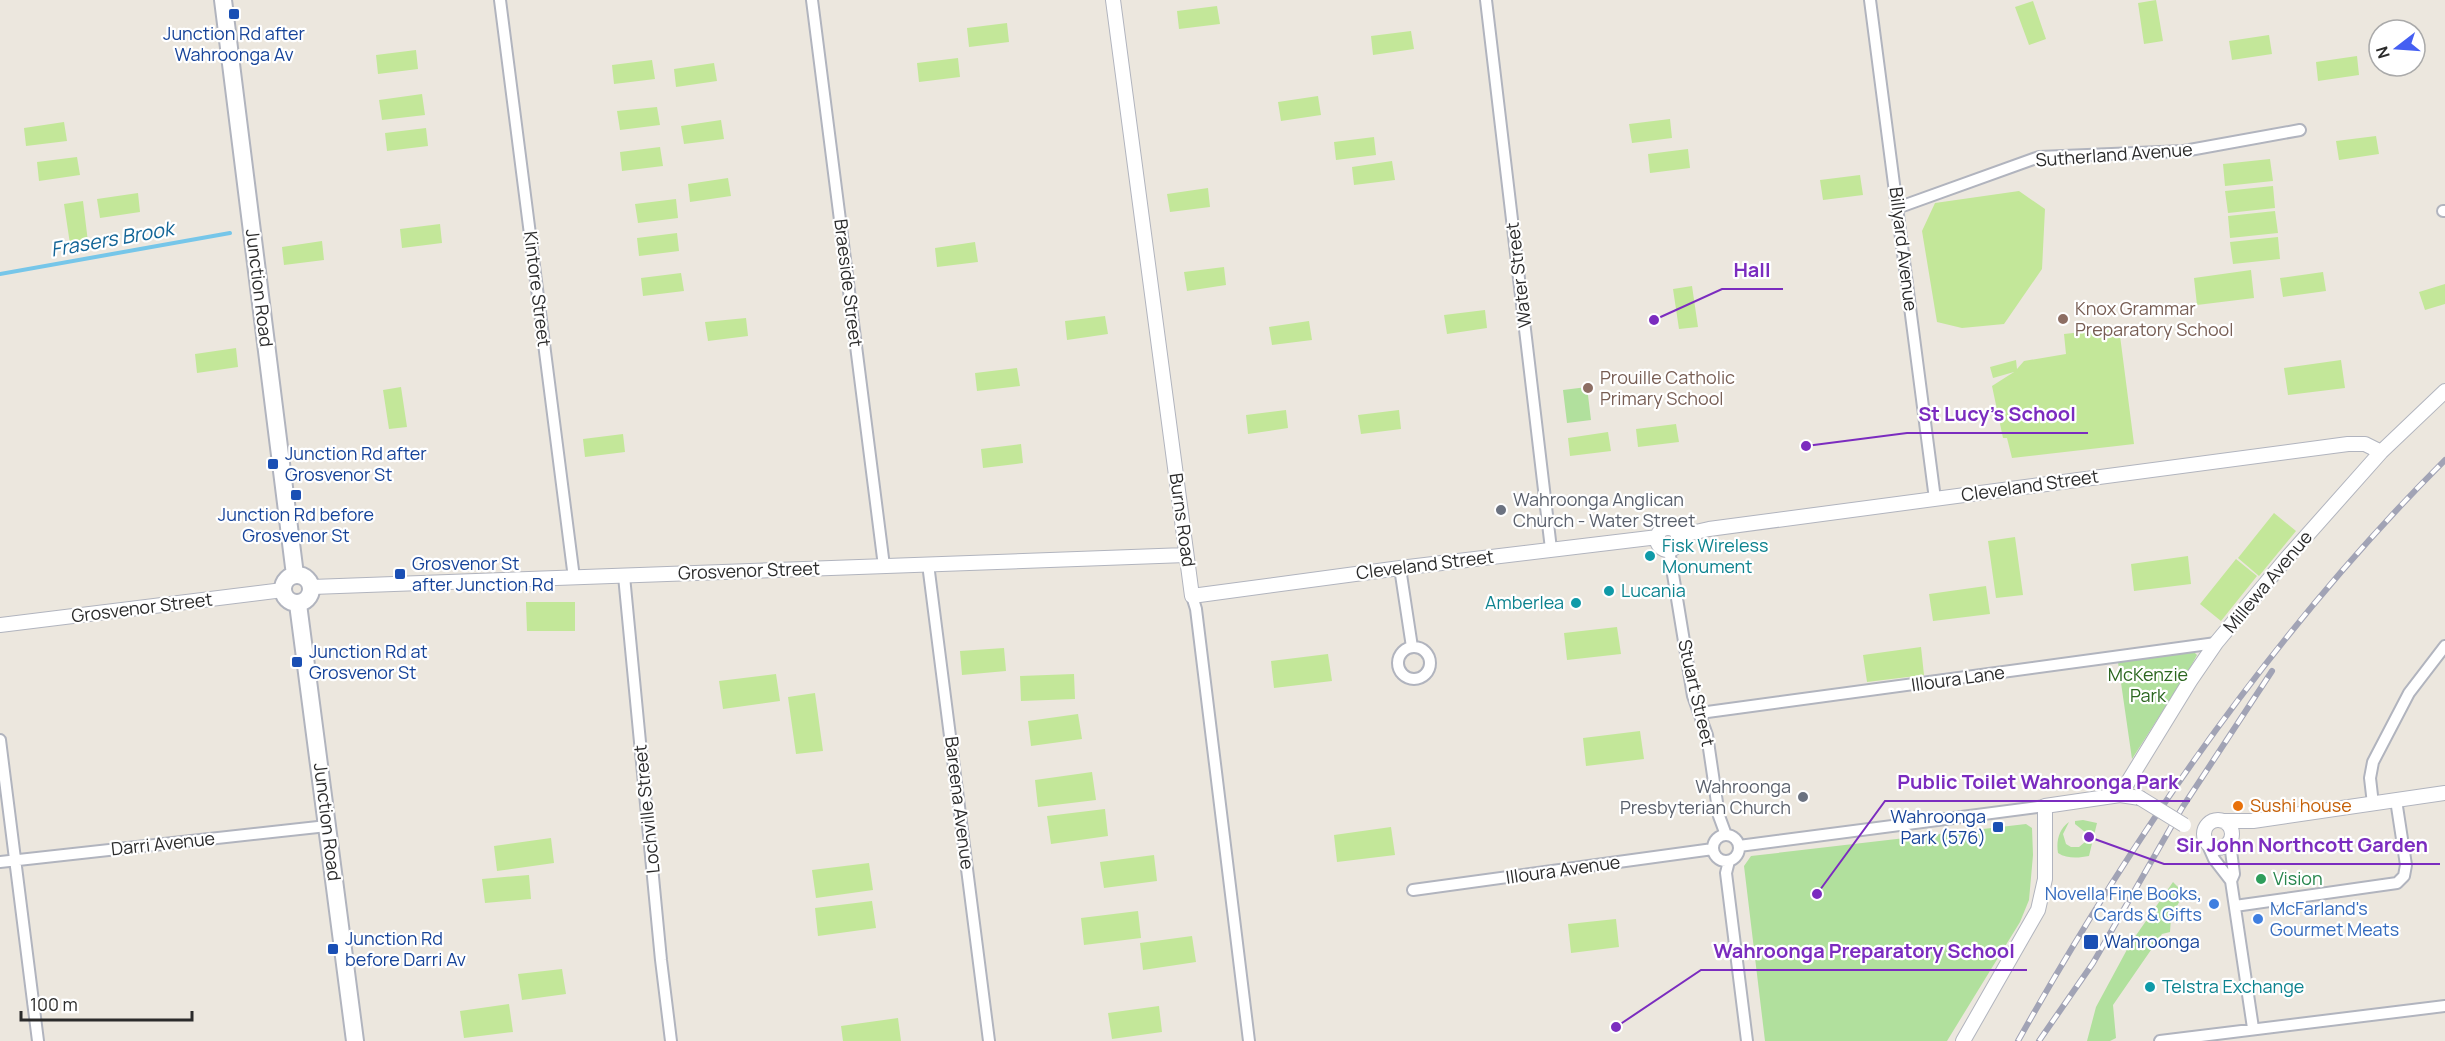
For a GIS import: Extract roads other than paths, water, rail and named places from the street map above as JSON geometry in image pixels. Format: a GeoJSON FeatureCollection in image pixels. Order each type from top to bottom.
{"type":"FeatureCollection","features":[{"type":"Feature","properties":{"kind":"main road","name":"Junction Road"},"geometry":{"type":"LineString","coordinates":[[223,0],[295,575]]}},
{"type":"Feature","properties":{"kind":"main road"},"geometry":{"type":"LineString","coordinates":[[295,575],[306,578],[312,587],[309,598],[298,604],[288,600],[283,590],[288,579],[295,575]]}},
{"type":"Feature","properties":{"kind":"main road","name":"Junction Road"},"geometry":{"type":"LineString","coordinates":[[298,604],[355,1041]]}},
{"type":"Feature","properties":{"kind":"street","name":"Kintore Street"},"geometry":{"type":"LineString","coordinates":[[500,0],[574,578]]}},
{"type":"Feature","properties":{"kind":"street","name":"Braeside Street"},"geometry":{"type":"LineString","coordinates":[[812,0],[884,566]]}},
{"type":"Feature","properties":{"kind":"street","name":"Burns Road"},"geometry":{"type":"LineString","coordinates":[[1113,0],[1186,555],[1196,609],[1249,1041]]}},
{"type":"Feature","properties":{"kind":"street","name":"Water Street"},"geometry":{"type":"LineString","coordinates":[[1486,0],[1551,549]]}},
{"type":"Feature","properties":{"kind":"street","name":"Billyard Avenue"},"geometry":{"type":"LineString","coordinates":[[1870,0],[1935,499]]}},
{"type":"Feature","properties":{"kind":"street","name":"Sutherland Avenue"},"geometry":{"type":"LineString","coordinates":[[1897,208],[2039,157],[2184,151],[2300,130]]}},
{"type":"Feature","properties":{"kind":"street","name":"Millewa Avenue"},"geometry":{"type":"LineString","coordinates":[[2120,795],[2216,643],[2286,559],[2381,452],[2445,391]]}},
{"type":"Feature","properties":{"kind":"street","name":"Cleveland Street"},"geometry":{"type":"LineString","coordinates":[[1678,536],[1708,529],[2348,444],[2365,444],[2381,452]]}},
{"type":"Feature","properties":{"kind":"street"},"geometry":{"type":"LineString","coordinates":[[1672,529],[1678,536],[1678,543],[1669,550],[1662,548],[1658,537],[1659,533],[1672,529]]}},
{"type":"Feature","properties":{"kind":"street","name":"Cleveland Street"},"geometry":{"type":"LineString","coordinates":[[1192,596],[1658,537]]}},
{"type":"Feature","properties":{"kind":"street","name":"Stuart Street"},"geometry":{"type":"LineString","coordinates":[[1669,550],[1693,696],[1707,735],[1719,816],[1726,835]]}},
{"type":"Feature","properties":{"kind":"street","name":"Grosvenor Street"},"geometry":{"type":"LineString","coordinates":[[312,587],[1186,555]]}},
{"type":"Feature","properties":{"kind":"street","name":"Bareena Avenue"},"geometry":{"type":"LineString","coordinates":[[928,564],[989,1041]]}},
{"type":"Feature","properties":{"kind":"street"},"geometry":{"type":"LineString","coordinates":[[1400,568],[1412,647]]}},
{"type":"Feature","properties":{"kind":"street","name":"Lochville Street"},"geometry":{"type":"LineString","coordinates":[[624,576],[661,960],[671,1041]]}},
{"type":"Feature","properties":{"kind":"street","name":"Grosvenor Street"},"geometry":{"type":"LineString","coordinates":[[0,625],[283,590]]}},
{"type":"Feature","properties":{"kind":"street","name":"Illoura Lane"},"geometry":{"type":"LineString","coordinates":[[1700,713],[2216,643]]}},
{"type":"Feature","properties":{"kind":"street"},"geometry":{"type":"LineString","coordinates":[[2373,804],[2370,778],[2373,762],[2409,693],[2445,646]]}},
{"type":"Feature","properties":{"kind":"street"},"geometry":{"type":"LineString","coordinates":[[0,740],[38,1041]]}},
{"type":"Feature","properties":{"kind":"street"},"geometry":{"type":"LineString","coordinates":[[2253,1028],[2231,881],[2214,859],[2206,838],[2209,823],[2216,820],[2253,821],[2445,793]]}},
{"type":"Feature","properties":{"kind":"street"},"geometry":{"type":"LineString","coordinates":[[1739,846],[2120,795],[2140,798],[2206,838],[2217,848],[2224,847],[2253,821]]}},
{"type":"Feature","properties":{"kind":"street"},"geometry":{"type":"LineString","coordinates":[[2235,906],[2397,883],[2404,876],[2406,865],[2397,800]]}},
{"type":"Feature","properties":{"kind":"street"},"geometry":{"type":"LineString","coordinates":[[1962,1041],[2038,910],[2045,868],[2045,806]]}},
{"type":"Feature","properties":{"kind":"street"},"geometry":{"type":"LineString","coordinates":[[2223,821],[2231,829],[2234,874],[2231,881]]}},
{"type":"Feature","properties":{"kind":"street","name":"Darri Avenue"},"geometry":{"type":"LineString","coordinates":[[0,862],[327,826]]}},
{"type":"Feature","properties":{"kind":"street"},"geometry":{"type":"LineString","coordinates":[[1729,861],[1718,858],[1713,849],[1716,841],[1726,835],[1735,839],[1739,846],[1736,856],[1729,861],[1726,873],[1747,1041]]}},
{"type":"Feature","properties":{"kind":"street","name":"Illoura Avenue"},"geometry":{"type":"LineString","coordinates":[[1413,890],[1713,849]]}},
{"type":"Feature","properties":{"kind":"street"},"geometry":{"type":"LineString","coordinates":[[2160,1041],[2445,1005]]}},
{"type":"Feature","properties":{"kind":"waterway","name":"Frasers Brook"},"geometry":{"type":"LineString","coordinates":[[0,274],[230,233]]}},
{"type":"Feature","properties":{"kind":"railway"},"geometry":{"type":"LineString","coordinates":[[2018,1041],[2110,886],[2212,736],[2266,663],[2323,593],[2445,460]]}},
{"type":"Feature","properties":{"kind":"railway"},"geometry":{"type":"LineString","coordinates":[[2039,1041],[2093,963],[2182,808],[2272,671]]}},
{"type":"Feature","properties":{"kind":"place","name":"Junction Rd after Wahroonga Av"},"geometry":{"type":"Point","coordinates":[234,14]}},
{"type":"Feature","properties":{"kind":"place","name":"Knox Grammar Preparatory School"},"geometry":{"type":"Point","coordinates":[2063,319]}},
{"type":"Feature","properties":{"kind":"place","name":"Hall"},"geometry":{"type":"Point","coordinates":[1654,320]}},
{"type":"Feature","properties":{"kind":"place","name":"Prouille Catholic Primary School"},"geometry":{"type":"Point","coordinates":[1588,388]}},
{"type":"Feature","properties":{"kind":"place","name":"St Lucy's School"},"geometry":{"type":"Point","coordinates":[1806,446]}},
{"type":"Feature","properties":{"kind":"place","name":"Junction Rd after Grosvenor St"},"geometry":{"type":"Point","coordinates":[273,464]}},
{"type":"Feature","properties":{"kind":"place","name":"Junction Rd before Grosvenor St"},"geometry":{"type":"Point","coordinates":[296,495]}},
{"type":"Feature","properties":{"kind":"place","name":"Wahroonga Anglican Church - Water Street"},"geometry":{"type":"Point","coordinates":[1501,510]}},
{"type":"Feature","properties":{"kind":"place","name":"Fisk Wireless Monument"},"geometry":{"type":"Point","coordinates":[1650,556]}},
{"type":"Feature","properties":{"kind":"place","name":"Grosvenor St after Junction Rd"},"geometry":{"type":"Point","coordinates":[400,574]}},
{"type":"Feature","properties":{"kind":"place","name":"Lucania"},"geometry":{"type":"Point","coordinates":[1609,591]}},
{"type":"Feature","properties":{"kind":"place","name":"Amberlea"},"geometry":{"type":"Point","coordinates":[1576,603]}},
{"type":"Feature","properties":{"kind":"place","name":"Junction Rd at Grosvenor St"},"geometry":{"type":"Point","coordinates":[297,662]}},
{"type":"Feature","properties":{"kind":"place","name":"Wahroonga Presbyterian Church"},"geometry":{"type":"Point","coordinates":[1803,797]}},
{"type":"Feature","properties":{"kind":"place","name":"Sushi house"},"geometry":{"type":"Point","coordinates":[2238,806]}},
{"type":"Feature","properties":{"kind":"place","name":"Wahroonga Park (576)"},"geometry":{"type":"Point","coordinates":[1998,827]}},
{"type":"Feature","properties":{"kind":"place","name":"Sir John Northcott Garden"},"geometry":{"type":"Point","coordinates":[2089,837]}},
{"type":"Feature","properties":{"kind":"place","name":"Vision"},"geometry":{"type":"Point","coordinates":[2261,879]}},
{"type":"Feature","properties":{"kind":"place","name":"Public Toilet Wahroonga Park"},"geometry":{"type":"Point","coordinates":[1817,894]}},
{"type":"Feature","properties":{"kind":"place","name":"Novella Fine Books, Cards & Gifts"},"geometry":{"type":"Point","coordinates":[2214,904]}},
{"type":"Feature","properties":{"kind":"place","name":"McFarland's Gourmet Meats"},"geometry":{"type":"Point","coordinates":[2258,919]}},
{"type":"Feature","properties":{"kind":"place","name":"Wahroonga"},"geometry":{"type":"Point","coordinates":[2091,942]}},
{"type":"Feature","properties":{"kind":"place","name":"Junction Rd before Darri Av"},"geometry":{"type":"Point","coordinates":[333,949]}},
{"type":"Feature","properties":{"kind":"place","name":"Telstra Exchange"},"geometry":{"type":"Point","coordinates":[2150,987]}},
{"type":"Feature","properties":{"kind":"place","name":"Wahroonga Preparatory School"},"geometry":{"type":"Point","coordinates":[1616,1027]}},
{"type":"Feature","properties":{"kind":"park label","name":"McKenzie Park"},"geometry":{"type":"Point","coordinates":[2148,685]}}]}
